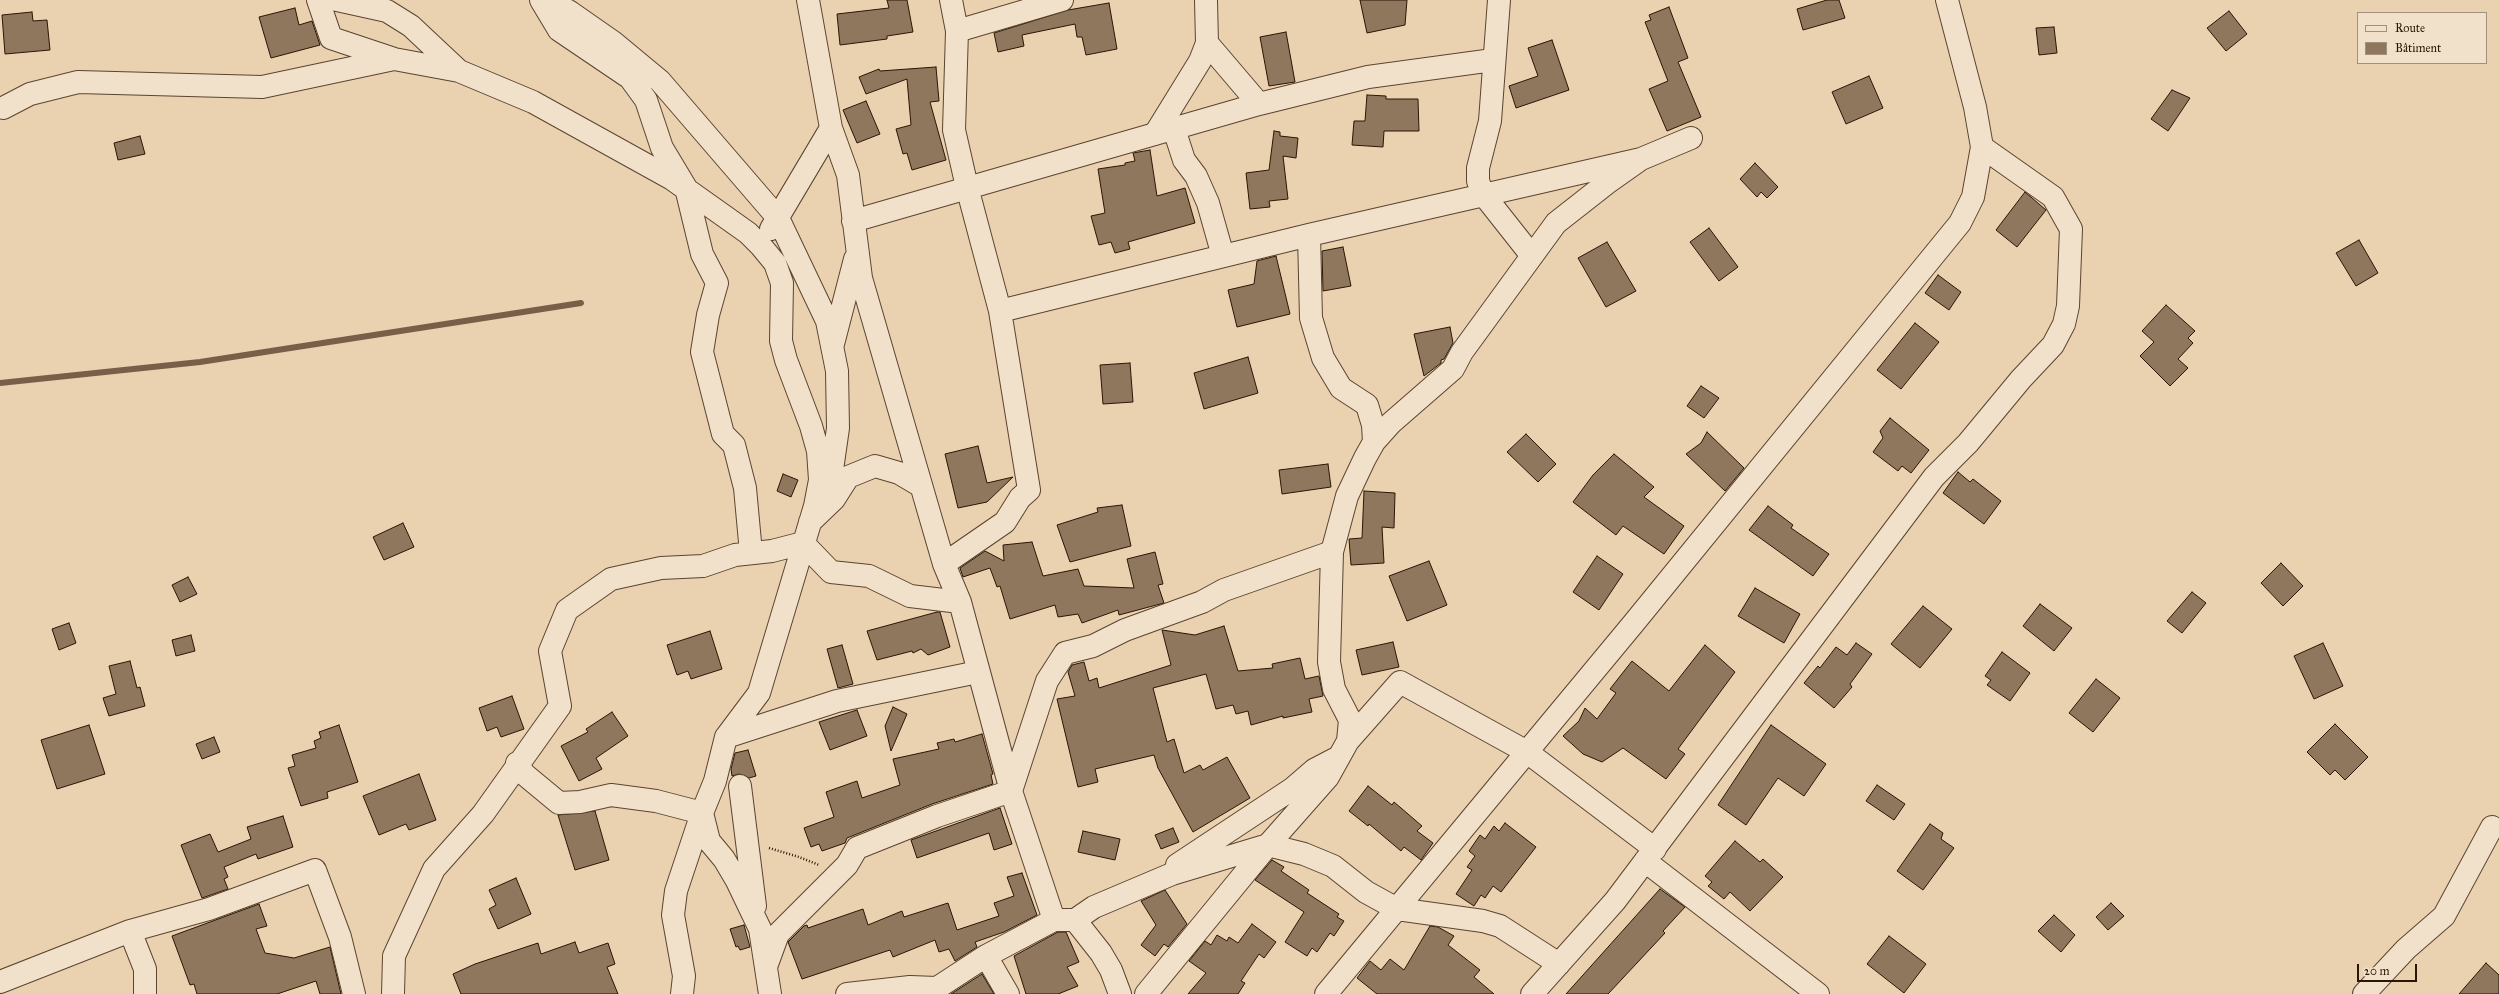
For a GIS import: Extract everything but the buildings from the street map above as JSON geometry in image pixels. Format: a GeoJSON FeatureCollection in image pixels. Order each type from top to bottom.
{"type":"FeatureCollection","features":[{"type":"Feature","properties":{"kind":"street"},"geometry":{"type":"LineString","coordinates":[[318,0],[331,38],[394,59],[459,71],[533,102],[686,188],[761,246],[775,263],[782,283],[781,341],[786,360],[811,426],[818,452],[820,480],[774,648],[759,693],[726,736],[715,781],[702,813],[676,891],[673,915],[684,976],[682,994]]}},
{"type":"Feature","properties":{"kind":"street"},"geometry":{"type":"LineString","coordinates":[[337,0],[387,12],[411,26],[459,71]]}},
{"type":"Feature","properties":{"kind":"street"},"geometry":{"type":"LineString","coordinates":[[541,0],[559,30],[630,78],[646,100],[662,148],[686,188],[702,254],[717,283],[702,352],[723,434],[734,445],[744,488],[751,553]]}},
{"type":"Feature","properties":{"kind":"street"},"geometry":{"type":"LineString","coordinates":[[549,0],[570,12],[613,42],[660,81],[778,218],[827,321],[837,371],[837,435],[831,477],[806,533]]}},
{"type":"Feature","properties":{"kind":"street"},"geometry":{"type":"LineString","coordinates":[[808,0],[831,128],[848,175],[861,278],[944,564],[960,602],[1011,791],[1064,920],[1101,953],[1111,970],[1120,994]]}},
{"type":"Feature","properties":{"kind":"street"},"geometry":{"type":"LineString","coordinates":[[944,564],[1006,522],[1020,498],[1030,490],[1000,311],[967,187],[954,130],[956,31],[951,0]]}},
{"type":"Feature","properties":{"kind":"street"},"geometry":{"type":"LineString","coordinates":[[956,31],[1062,0]]}},
{"type":"Feature","properties":{"kind":"street"},"geometry":{"type":"LineString","coordinates":[[1165,131],[1200,61],[1207,42],[1206,0]]}},
{"type":"Feature","properties":{"kind":"street"},"geometry":{"type":"LineString","coordinates":[[1499,0],[1493,60],[1490,121],[1478,168],[1478,181],[1483,194],[1532,256]]}},
{"type":"Feature","properties":{"kind":"street"},"geometry":{"type":"LineString","coordinates":[[1326,994],[1527,752],[1960,223],[1973,197],[1982,147],[1975,107],[1947,0]]}},
{"type":"Feature","properties":{"kind":"street"},"geometry":{"type":"LineString","coordinates":[[1207,42],[1259,104]]}},
{"type":"Feature","properties":{"kind":"street"},"geometry":{"type":"LineString","coordinates":[[3,108],[30,94],[78,82],[262,87],[394,59]]}},
{"type":"Feature","properties":{"kind":"street"},"geometry":{"type":"LineString","coordinates":[[853,221],[1259,104],[1368,76],[1493,60]]}},
{"type":"Feature","properties":{"kind":"street"},"geometry":{"type":"LineString","coordinates":[[761,246],[831,128]]}},
{"type":"Feature","properties":{"kind":"street"},"geometry":{"type":"LineString","coordinates":[[1165,131],[1196,176],[1208,203],[1222,256]]}},
{"type":"Feature","properties":{"kind":"street"},"geometry":{"type":"LineString","coordinates":[[1000,311],[1309,235],[1641,159],[1691,138]]}},
{"type":"Feature","properties":{"kind":"street"},"geometry":{"type":"LineString","coordinates":[[1532,994],[1615,901],[1934,477],[1968,443],[2020,379],[2053,345],[2064,324],[2068,306],[2071,229],[2053,197],[1982,147]]}},
{"type":"Feature","properties":{"kind":"street"},"geometry":{"type":"LineString","coordinates":[[1151,883],[1292,789],[1314,770],[1344,749],[1350,720],[1334,689],[1329,662],[1332,552],[1347,496],[1374,442],[1391,423],[1453,369],[1462,352],[1556,223],[1607,183],[1641,159]]}},
{"type":"Feature","properties":{"kind":"street"},"geometry":{"type":"LineString","coordinates":[[1309,235],[1311,318],[1323,358],[1341,388],[1367,405],[1373,425],[1374,442]]}},
{"type":"Feature","properties":{"kind":"street"},"geometry":{"type":"LineString","coordinates":[[832,347],[857,252]]}},
{"type":"Feature","properties":{"kind":"street"},"geometry":{"type":"LineString","coordinates":[[393,994],[394,956],[434,869],[483,814],[560,706],[550,651],[566,610],[611,579],[661,568],[703,566],[735,555],[751,553],[806,533],[834,499],[848,477],[875,466],[899,473],[921,486]]}},
{"type":"Feature","properties":{"kind":"street"},"geometry":{"type":"LineString","coordinates":[[806,533],[831,572],[869,576],[910,596],[960,602]]}},
{"type":"Feature","properties":{"kind":"street"},"geometry":{"type":"LineString","coordinates":[[1011,791],[1034,713],[1047,681],[1065,653],[1093,646],[1125,630],[1202,602],[1224,590],[1332,552]]}},
{"type":"Feature","properties":{"kind":"street"},"geometry":{"type":"LineString","coordinates":[[726,736],[837,702],[978,672]]}},
{"type":"Feature","properties":{"kind":"street"},"geometry":{"type":"LineString","coordinates":[[1146,994],[1268,845],[1328,777],[1344,749],[1400,682],[1527,752],[1818,994]]}},
{"type":"Feature","properties":{"kind":"street"},"geometry":{"type":"LineString","coordinates":[[518,763],[524,774],[559,803],[580,802],[611,795],[656,801],[702,813]]}},
{"type":"Feature","properties":{"kind":"street"},"geometry":{"type":"LineString","coordinates":[[740,786],[757,923]]}},
{"type":"Feature","properties":{"kind":"street"},"geometry":{"type":"LineString","coordinates":[[766,967],[778,934],[847,864],[857,848],[937,816],[1011,791]]}},
{"type":"Feature","properties":{"kind":"street"},"geometry":{"type":"LineString","coordinates":[[702,813],[709,841],[724,859],[737,881],[760,929],[770,994]]}},
{"type":"Feature","properties":{"kind":"street"},"geometry":{"type":"LineString","coordinates":[[2364,994],[2406,949],[2444,916],[2492,827]]}},
{"type":"Feature","properties":{"kind":"street"},"geometry":{"type":"LineString","coordinates":[[847,994],[910,987],[935,991],[986,956],[1064,920],[1172,874],[1268,845],[1304,854],[1333,866],[1366,892],[1396,909],[1483,921],[1500,926],[1559,964]]}},
{"type":"Feature","properties":{"kind":"street"},"geometry":{"type":"LineString","coordinates":[[0,982],[130,932],[209,910],[315,870],[340,937],[354,994]]}},
{"type":"Feature","properties":{"kind":"street"},"geometry":{"type":"LineString","coordinates":[[130,932],[144,969],[145,994]]}},
{"type":"Feature","properties":{"kind":"street"},"geometry":{"type":"LineString","coordinates":[[986,956],[1008,994]]}},
{"type":"Feature","properties":{"kind":"waterway"},"geometry":{"type":"LineString","coordinates":[[0,383],[200,362],[581,303]]}}]}
